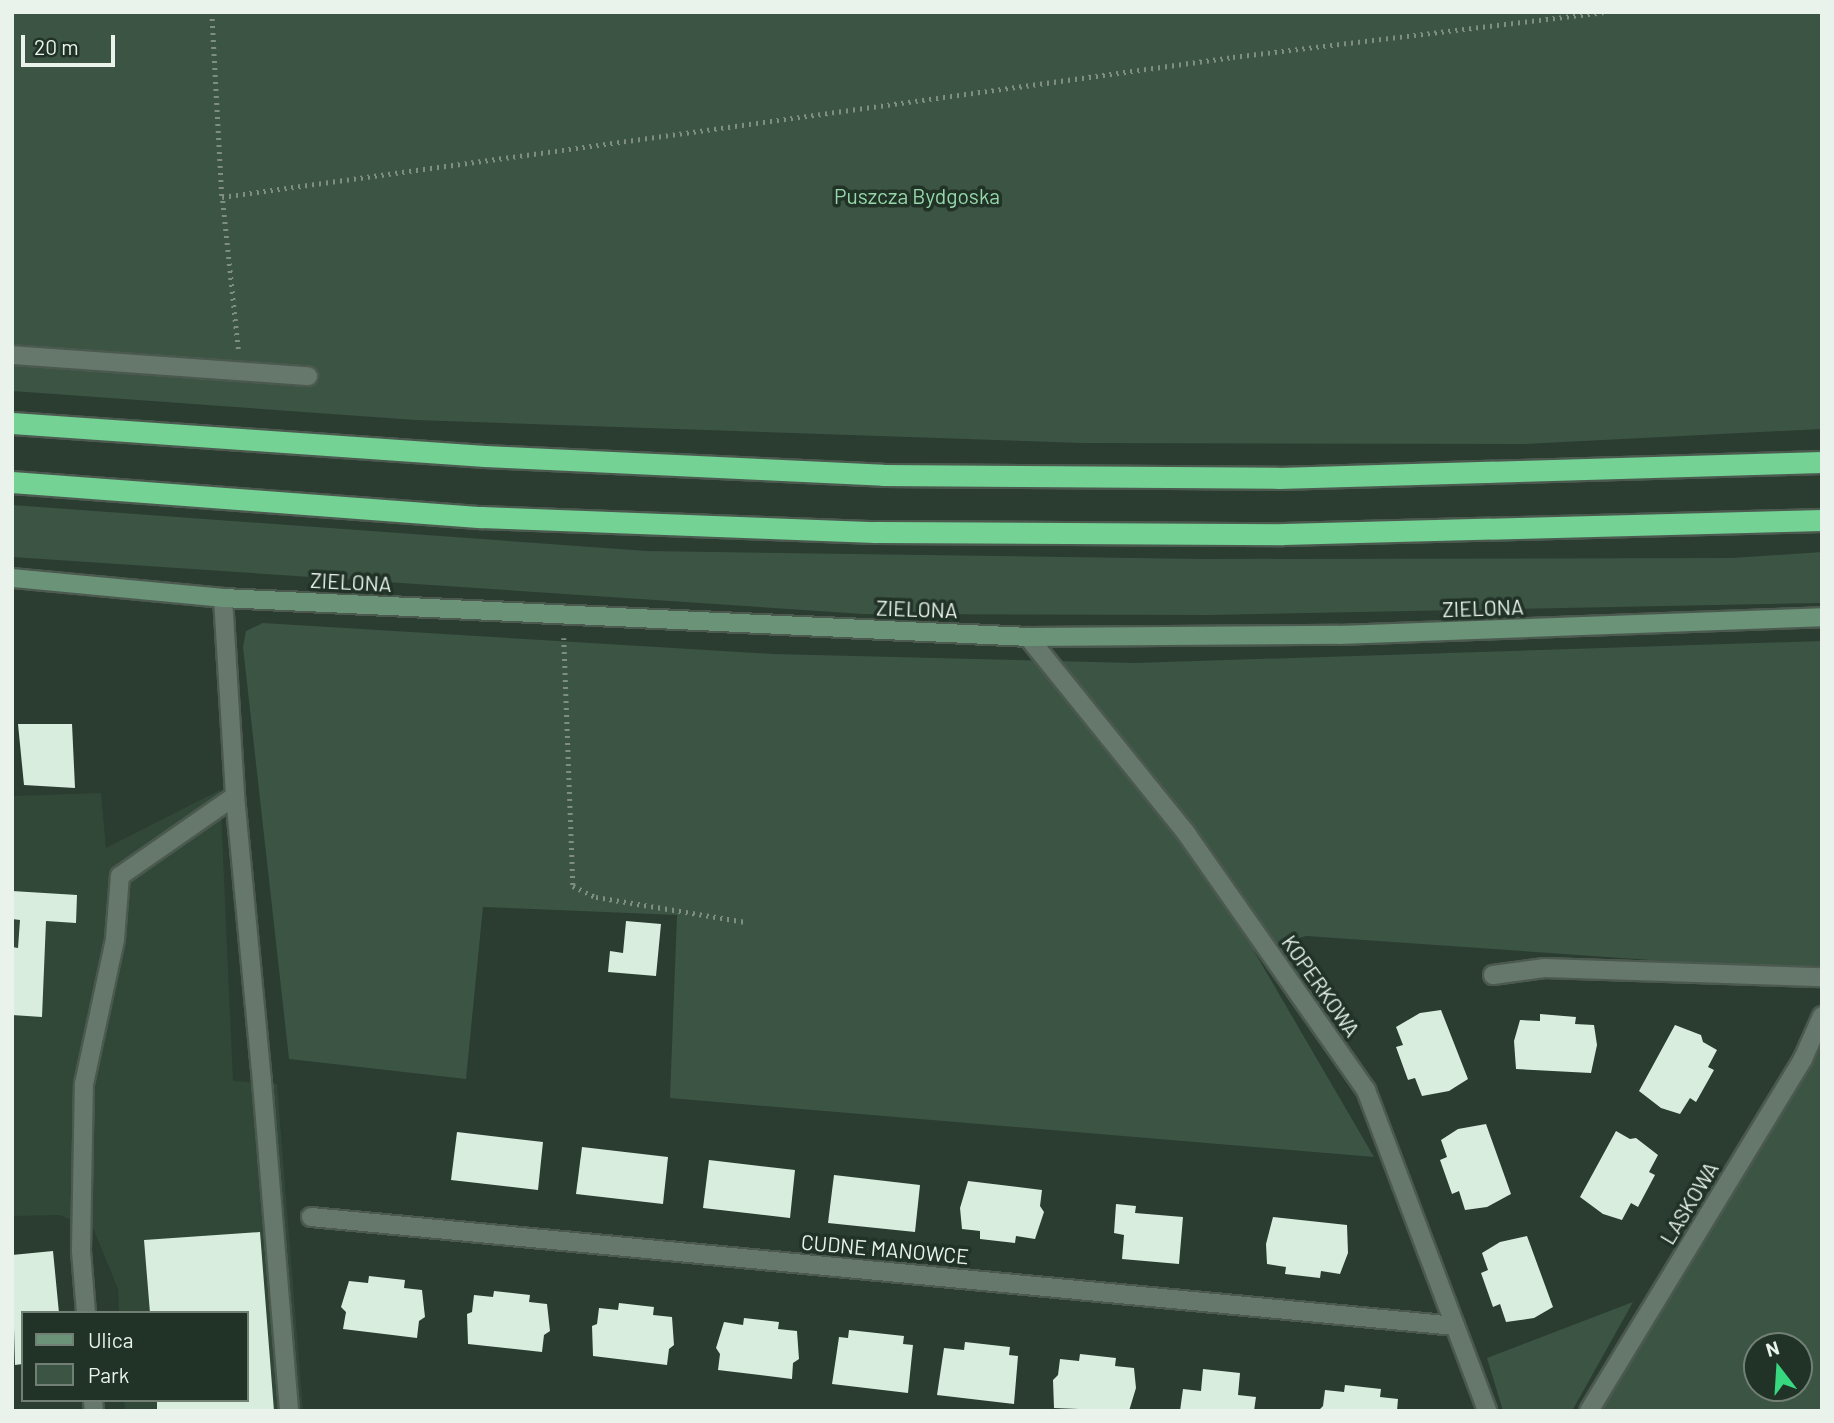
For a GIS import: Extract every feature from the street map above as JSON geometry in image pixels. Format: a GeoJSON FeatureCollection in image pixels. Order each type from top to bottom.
{"type":"FeatureCollection","features":[{"type":"Feature","properties":{"kind":"highway"},"geometry":{"type":"LineString","coordinates":[[12,423],[471,456],[883,475],[1278,478],[1822,462]]}},
{"type":"Feature","properties":{"kind":"highway"},"geometry":{"type":"LineString","coordinates":[[12,482],[481,517],[875,532],[1283,534],[1822,520]]}},
{"type":"Feature","properties":{"kind":"street"},"geometry":{"type":"LineString","coordinates":[[12,355],[308,376]]}},
{"type":"Feature","properties":{"kind":"street","name":"ZIELONA"},"geometry":{"type":"LineString","coordinates":[[12,578],[223,598],[563,617],[1028,637],[1339,635],[1822,617]]}},
{"type":"Feature","properties":{"kind":"street"},"geometry":{"type":"LineString","coordinates":[[223,598],[235,796],[289,1411]]}},
{"type":"Feature","properties":{"kind":"street","name":"KOPERKOWA"},"geometry":{"type":"LineString","coordinates":[[1028,637],[1186,833],[1366,1090],[1487,1411]]}},
{"type":"Feature","properties":{"kind":"street"},"geometry":{"type":"LineString","coordinates":[[86,1311],[82,1251],[85,1084],[116,939],[120,876],[235,796]]}},
{"type":"Feature","properties":{"kind":"street"},"geometry":{"type":"LineString","coordinates":[[1493,975],[1545,968],[1822,977]]}},
{"type":"Feature","properties":{"kind":"street","name":"LASKOWA"},"geometry":{"type":"LineString","coordinates":[[1589,1411],[1803,1059],[1822,1016]]}},
{"type":"Feature","properties":{"kind":"street","name":"CUDNE MANOWCE"},"geometry":{"type":"LineString","coordinates":[[312,1217],[1455,1326]]}},
{"type":"Feature","properties":{"kind":"path"},"geometry":{"type":"LineString","coordinates":[[212,12],[222,197],[240,372]]}},
{"type":"Feature","properties":{"kind":"path"},"geometry":{"type":"LineString","coordinates":[[222,197],[1233,57],[1603,12]]}},
{"type":"Feature","properties":{"kind":"path"},"geometry":{"type":"LineString","coordinates":[[563,617],[573,886],[596,897],[746,922]]}},
{"type":"Feature","properties":{"kind":"shaded area"},"geometry":{"type":"Polygon","coordinates":[[[220,790],[233,1081],[277,1084],[303,1411],[125,1411],[124,1402],[248,1402],[248,1311],[119,1311],[118,1289],[93,1228],[59,1215],[12,1216],[12,796],[101,793],[106,848],[220,790]]]}},
{"type":"Feature","properties":{"kind":"green space","name":"Puszcza Bydgoska"},"geometry":{"type":"Polygon","coordinates":[[[12,12],[1822,12],[1822,429],[1525,444],[1082,443],[415,420],[12,391],[12,12]]]}},
{"type":"Feature","properties":{"kind":"green space"},"geometry":{"type":"Polygon","coordinates":[[[12,505],[647,551],[1204,559],[1732,558],[1822,552],[1822,603],[1210,615],[863,614],[12,557],[12,505]]]}},
{"type":"Feature","properties":{"kind":"green space"},"geometry":{"type":"Polygon","coordinates":[[[263,623],[773,654],[1134,663],[1822,641],[1822,972],[1306,936],[1254,951],[1374,1157],[670,1098],[677,915],[483,907],[466,1079],[289,1059],[243,647],[246,631],[263,623]]]}},
{"type":"Feature","properties":{"kind":"green space"},"geometry":{"type":"Polygon","coordinates":[[[1822,1015],[1822,1411],[1602,1411],[1822,1015]]]}},
{"type":"Feature","properties":{"kind":"green space"},"geometry":{"type":"Polygon","coordinates":[[[1633,1302],[1572,1411],[1503,1411],[1487,1358],[1633,1302]]]}},
{"type":"Feature","properties":{"kind":"building"},"geometry":{"type":"Polygon","coordinates":[[[18,724],[72,724],[75,788],[24,785],[18,724]]]}},
{"type":"Feature","properties":{"kind":"building"},"geometry":{"type":"Polygon","coordinates":[[[12,891],[77,895],[76,923],[46,921],[42,1017],[12,1015],[12,947],[18,948],[20,920],[12,919],[12,891]]]}},
{"type":"Feature","properties":{"kind":"building"},"geometry":{"type":"Polygon","coordinates":[[[626,921],[661,924],[656,976],[608,972],[610,951],[623,953],[626,921]]]}},
{"type":"Feature","properties":{"kind":"building"},"geometry":{"type":"Polygon","coordinates":[[[1441,1010],[1468,1079],[1449,1091],[1422,1096],[1415,1078],[1408,1080],[1396,1047],[1403,1045],[1396,1027],[1420,1013],[1441,1010]]]}},
{"type":"Feature","properties":{"kind":"building"},"geometry":{"type":"Polygon","coordinates":[[[1540,1014],[1576,1017],[1575,1024],[1594,1025],[1597,1045],[1591,1073],[1516,1069],[1514,1041],[1520,1020],[1540,1021],[1540,1014]]]}},
{"type":"Feature","properties":{"kind":"building"},"geometry":{"type":"Polygon","coordinates":[[[1675,1025],[1701,1035],[1703,1042],[1717,1050],[1708,1067],[1714,1070],[1696,1102],[1690,1098],[1680,1114],[1661,1108],[1639,1091],[1675,1025]]]}},
{"type":"Feature","properties":{"kind":"building"},"geometry":{"type":"Polygon","coordinates":[[[1486,1124],[1511,1194],[1487,1207],[1465,1210],[1459,1191],[1452,1194],[1440,1160],[1447,1157],[1441,1140],[1458,1129],[1486,1124]]]}},
{"type":"Feature","properties":{"kind":"building"},"geometry":{"type":"Polygon","coordinates":[[[1616,1131],[1630,1139],[1636,1138],[1658,1155],[1649,1172],[1655,1175],[1638,1207],[1631,1203],[1622,1220],[1603,1214],[1580,1197],[1616,1131]]]}},
{"type":"Feature","properties":{"kind":"building"},"geometry":{"type":"Polygon","coordinates":[[[457,1132],[543,1142],[538,1190],[451,1180],[457,1132]]]}},
{"type":"Feature","properties":{"kind":"building"},"geometry":{"type":"Polygon","coordinates":[[[582,1147],[668,1157],[663,1204],[576,1194],[582,1147]]]}},
{"type":"Feature","properties":{"kind":"building"},"geometry":{"type":"Polygon","coordinates":[[[709,1160],[795,1170],[790,1218],[703,1208],[709,1160]]]}},
{"type":"Feature","properties":{"kind":"building"},"geometry":{"type":"Polygon","coordinates":[[[834,1175],[920,1185],[915,1232],[828,1223],[834,1175]]]}},
{"type":"Feature","properties":{"kind":"building"},"geometry":{"type":"Polygon","coordinates":[[[968,1181],[1042,1190],[1040,1206],[1044,1212],[1035,1239],[1016,1236],[1015,1243],[980,1239],[980,1231],[962,1229],[960,1208],[968,1181]]]}},
{"type":"Feature","properties":{"kind":"building"},"geometry":{"type":"Polygon","coordinates":[[[1116,1204],[1136,1206],[1135,1213],[1183,1217],[1179,1264],[1122,1259],[1124,1235],[1114,1233],[1116,1204]]]}},
{"type":"Feature","properties":{"kind":"building"},"geometry":{"type":"Polygon","coordinates":[[[1273,1217],[1347,1225],[1348,1253],[1340,1274],[1321,1271],[1320,1278],[1285,1274],[1286,1267],[1267,1264],[1266,1244],[1273,1217]]]}},
{"type":"Feature","properties":{"kind":"building"},"geometry":{"type":"Polygon","coordinates":[[[260,1232],[274,1411],[157,1411],[157,1402],[248,1402],[248,1311],[150,1311],[144,1240],[260,1232]]]}},
{"type":"Feature","properties":{"kind":"building"},"geometry":{"type":"Polygon","coordinates":[[[1527,1236],[1553,1307],[1534,1318],[1506,1322],[1500,1304],[1493,1307],[1481,1273],[1488,1270],[1482,1253],[1500,1242],[1527,1236]]]}},
{"type":"Feature","properties":{"kind":"building"},"geometry":{"type":"Polygon","coordinates":[[[53,1251],[59,1311],[21,1311],[21,1364],[15,1365],[12,1255],[53,1251]]]}},
{"type":"Feature","properties":{"kind":"building"},"geometry":{"type":"Polygon","coordinates":[[[369,1276],[405,1280],[404,1288],[422,1290],[425,1317],[419,1321],[417,1338],[343,1329],[346,1312],[341,1307],[349,1281],[368,1283],[369,1276]]]}},
{"type":"Feature","properties":{"kind":"building"},"geometry":{"type":"Polygon","coordinates":[[[494,1291],[530,1295],[529,1302],[547,1304],[550,1331],[544,1335],[542,1352],[468,1344],[467,1314],[472,1312],[474,1295],[493,1297],[494,1291]]]}},
{"type":"Feature","properties":{"kind":"building"},"geometry":{"type":"Polygon","coordinates":[[[619,1303],[654,1307],[653,1315],[672,1317],[674,1345],[669,1349],[667,1365],[593,1356],[592,1326],[597,1324],[599,1308],[618,1310],[619,1303]]]}},
{"type":"Feature","properties":{"kind":"building"},"geometry":{"type":"Polygon","coordinates":[[[744,1318],[779,1322],[778,1329],[797,1331],[799,1359],[793,1363],[792,1379],[718,1370],[720,1354],[716,1348],[724,1322],[743,1325],[744,1318]]]}},
{"type":"Feature","properties":{"kind":"building"},"geometry":{"type":"Polygon","coordinates":[[[849,1330],[904,1336],[903,1344],[913,1345],[908,1393],[832,1384],[839,1337],[848,1338],[849,1330]]]}},
{"type":"Feature","properties":{"kind":"building"},"geometry":{"type":"Polygon","coordinates":[[[965,1342],[1010,1347],[1009,1355],[1018,1356],[1014,1404],[937,1395],[944,1348],[964,1350],[965,1342]]]}},
{"type":"Feature","properties":{"kind":"building"},"geometry":{"type":"Polygon","coordinates":[[[1080,1354],[1116,1358],[1115,1366],[1134,1368],[1136,1388],[1129,1411],[1054,1408],[1053,1380],[1058,1375],[1060,1359],[1079,1361],[1080,1354]]]}},
{"type":"Feature","properties":{"kind":"building"},"geometry":{"type":"Polygon","coordinates":[[[1203,1369],[1240,1373],[1238,1395],[1256,1397],[1254,1411],[1180,1411],[1183,1389],[1201,1391],[1203,1369]]]}},
{"type":"Feature","properties":{"kind":"building"},"geometry":{"type":"Polygon","coordinates":[[[1345,1385],[1381,1389],[1380,1397],[1398,1399],[1397,1411],[1318,1411],[1323,1406],[1325,1390],[1344,1392],[1345,1385]]]}}]}
